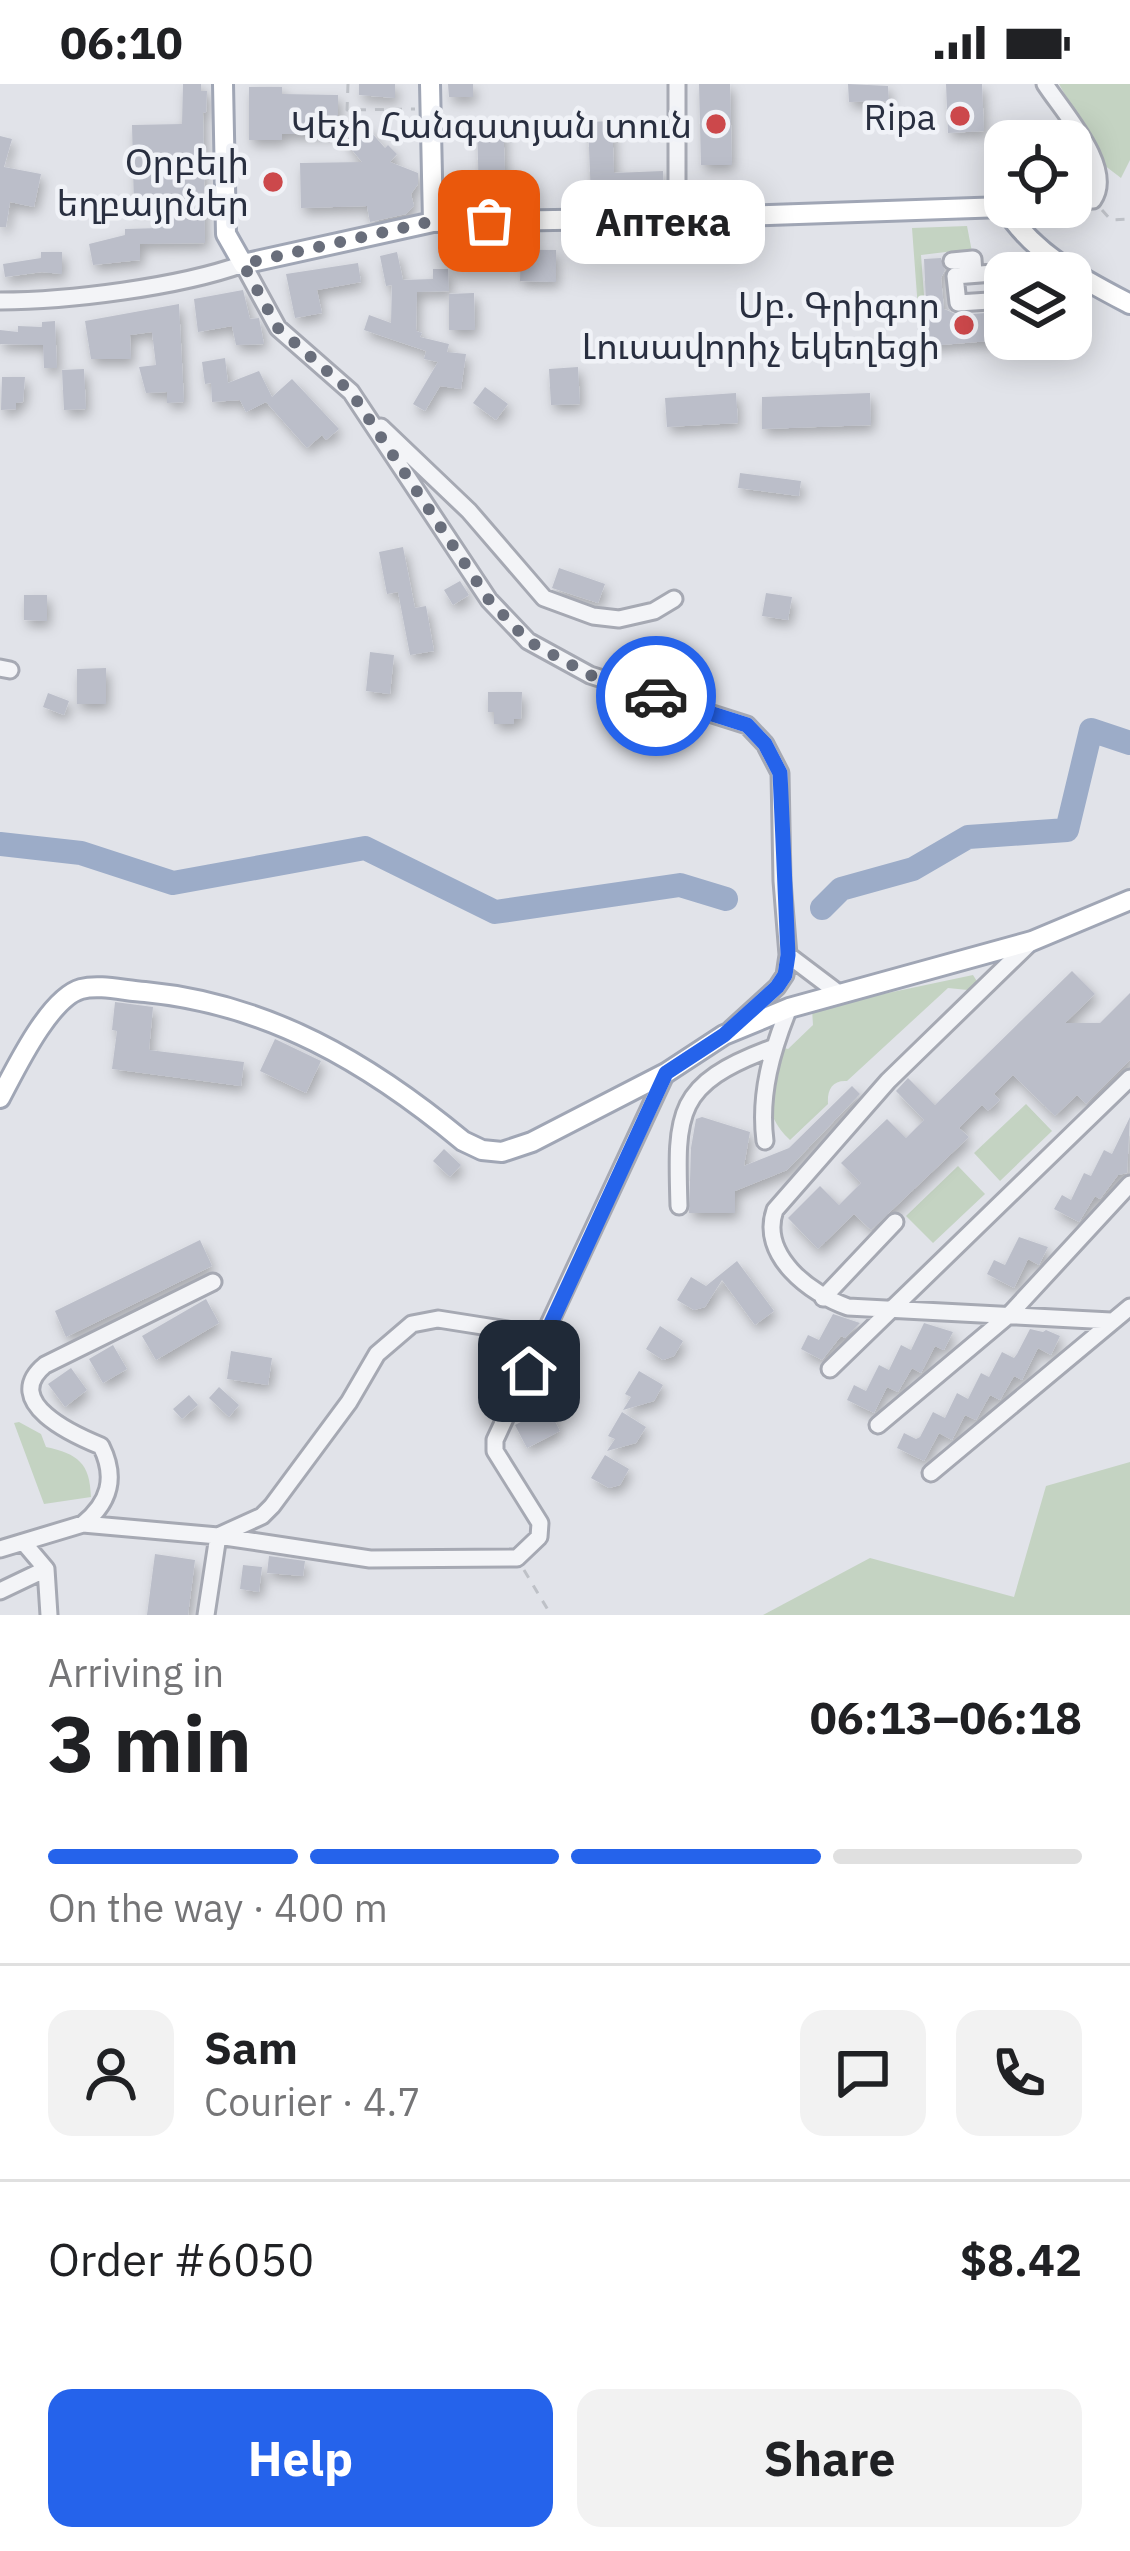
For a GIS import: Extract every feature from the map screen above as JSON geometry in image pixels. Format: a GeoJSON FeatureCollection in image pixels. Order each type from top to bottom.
{"type":"FeatureCollection","features":[{"type":"Feature","properties":{"kind":"main road"},"geometry":{"type":"LineString","coordinates":[[223,84],[226,234],[243,264],[433,221],[984,208]]}},
{"type":"Feature","properties":{"kind":"main road"},"geometry":{"type":"LineString","coordinates":[[430,84],[433,221]]}},
{"type":"Feature","properties":{"kind":"main road"},"geometry":{"type":"LineString","coordinates":[[1017,228],[1046,252]]}},
{"type":"Feature","properties":{"kind":"main road"},"geometry":{"type":"LineString","coordinates":[[1092,282],[1130,304]]}},
{"type":"Feature","properties":{"kind":"main road"},"geometry":{"type":"LineString","coordinates":[[0,1098],[57,1004],[79,989],[176,995],[299,1032],[356,1060],[463,1142],[502,1152],[532,1142],[666,1073],[724,1035],[789,1008],[1032,941],[1130,900]]}},
{"type":"Feature","properties":{"kind":"street"},"geometry":{"type":"LineString","coordinates":[[676,84],[677,218]]}},
{"type":"Feature","properties":{"kind":"street"},"geometry":{"type":"LineString","coordinates":[[1045,84],[1095,160],[1101,176],[1093,200]]}},
{"type":"Feature","properties":{"kind":"street"},"geometry":{"type":"LineString","coordinates":[[952,261],[973,259],[974,274]]}},
{"type":"Feature","properties":{"kind":"street"},"geometry":{"type":"LineString","coordinates":[[0,301],[88,294],[213,275],[243,264],[278,328],[351,392],[489,600],[528,641],[590,675],[747,725],[765,744],[780,773],[788,955],[785,975],[777,987],[724,1035]]}},
{"type":"Feature","properties":{"kind":"street"},"geometry":{"type":"LineString","coordinates":[[984,273],[955,276],[958,304],[984,300]]}},
{"type":"Feature","properties":{"kind":"street"},"geometry":{"type":"LineString","coordinates":[[365,413],[469,511],[544,598],[593,616],[619,619],[655,611],[674,598]]}},
{"type":"Feature","properties":{"kind":"street"},"geometry":{"type":"LineString","coordinates":[[1032,941],[888,1081],[775,1210],[772,1240],[805,1286],[848,1307],[1111,1321]]}},
{"type":"Feature","properties":{"kind":"street"},"geometry":{"type":"LineString","coordinates":[[788,955],[836,992]]}},
{"type":"Feature","properties":{"kind":"street"},"geometry":{"type":"LineString","coordinates":[[765,1141],[762,1115],[772,1048],[789,1008]]}},
{"type":"Feature","properties":{"kind":"street"},"geometry":{"type":"LineString","coordinates":[[679,1206],[678,1127],[686,1106],[720,1072],[772,1048]]}},
{"type":"Feature","properties":{"kind":"street"},"geometry":{"type":"LineString","coordinates":[[0,1546],[83,1524],[218,1536],[370,1559],[517,1558],[539,1537],[540,1523],[495,1451],[495,1440],[666,1073]]}},
{"type":"Feature","properties":{"kind":"street"},"geometry":{"type":"LineString","coordinates":[[830,1369],[1130,1078]]}},
{"type":"Feature","properties":{"kind":"street"},"geometry":{"type":"LineString","coordinates":[[878,1425],[1009,1315],[1130,1184]]}},
{"type":"Feature","properties":{"kind":"street"},"geometry":{"type":"LineString","coordinates":[[823,1298],[895,1222]]}},
{"type":"Feature","properties":{"kind":"street"},"geometry":{"type":"LineString","coordinates":[[83,1524],[105,1502],[108,1460],[101,1447],[47,1424],[32,1412],[27,1402],[28,1381],[45,1365],[213,1282]]}},
{"type":"Feature","properties":{"kind":"street"},"geometry":{"type":"LineString","coordinates":[[931,1473],[1130,1307]]}},
{"type":"Feature","properties":{"kind":"street"},"geometry":{"type":"LineString","coordinates":[[218,1536],[262,1516],[272,1506],[349,1402],[377,1354],[412,1324],[424,1319],[463,1320],[545,1336]]}},
{"type":"Feature","properties":{"kind":"street"},"geometry":{"type":"LineString","coordinates":[[206,1615],[218,1536]]}},
{"type":"Feature","properties":{"kind":"street"},"geometry":{"type":"LineString","coordinates":[[24,1543],[46,1569],[49,1615]]}},
{"type":"Feature","properties":{"kind":"street"},"geometry":{"type":"LineString","coordinates":[[0,1591],[46,1569]]}},
{"type":"Feature","properties":{"kind":"path"},"geometry":{"type":"LineString","coordinates":[[348,84],[347,110],[431,109]]}},
{"type":"Feature","properties":{"kind":"path"},"geometry":{"type":"LineString","coordinates":[[1093,200],[1111,220],[1130,219]]}},
{"type":"Feature","properties":{"kind":"path"},"geometry":{"type":"LineString","coordinates":[[517,1558],[551,1615]]}},
{"type":"Feature","properties":{"kind":"green space"},"geometry":{"type":"Polygon","coordinates":[[[1059,84],[1130,84],[1130,160],[1121,178],[1104,165],[1092,143],[1092,120],[1079,120],[1059,84]]]}},
{"type":"Feature","properties":{"kind":"green space"},"geometry":{"type":"Polygon","coordinates":[[[967,226],[973,257],[955,259],[954,251],[921,255],[925,309],[918,309],[912,228],[967,226]]]}},
{"type":"Feature","properties":{"kind":"green space"},"geometry":{"type":"Polygon","coordinates":[[[973,975],[978,983],[968,990],[948,988],[847,1081],[834,1084],[828,1104],[790,1140],[774,1118],[770,1097],[780,1047],[788,1049],[813,1025],[812,1009],[973,975]]]}},
{"type":"Feature","properties":{"kind":"green space"},"geometry":{"type":"Polygon","coordinates":[[[1026,1104],[1052,1131],[1000,1181],[974,1153],[1026,1104]]]}},
{"type":"Feature","properties":{"kind":"green space"},"geometry":{"type":"Polygon","coordinates":[[[958,1166],[985,1194],[933,1243],[906,1216],[958,1166]]]}},
{"type":"Feature","properties":{"kind":"green space"},"geometry":{"type":"Polygon","coordinates":[[[14,1423],[41,1434],[46,1447],[80,1462],[91,1497],[44,1504],[14,1423]]]}},
{"type":"Feature","properties":{"kind":"green space"},"geometry":{"type":"Polygon","coordinates":[[[1130,1462],[1130,1615],[763,1615],[870,1558],[1014,1597],[1046,1486],[1130,1462]]]}},
{"type":"Feature","properties":{"kind":"building"},"geometry":{"type":"Polygon","coordinates":[[[183,84],[201,84],[201,91],[207,91],[203,112],[205,243],[140,244],[140,260],[93,265],[89,244],[125,235],[125,229],[160,228],[159,206],[134,207],[132,125],[182,124],[183,84]]]}},
{"type":"Feature","properties":{"kind":"building"},"geometry":{"type":"Polygon","coordinates":[[[359,84],[395,84],[395,98],[359,95],[359,84]]]}},
{"type":"Feature","properties":{"kind":"building"},"geometry":{"type":"Polygon","coordinates":[[[448,84],[473,84],[473,97],[449,97],[448,84]]]}},
{"type":"Feature","properties":{"kind":"building","name":"Կեչի Հանգստյան տուն"},"geometry":{"type":"Polygon","coordinates":[[[699,84],[730,84],[732,165],[701,165],[699,84]]]}},
{"type":"Feature","properties":{"kind":"building"},"geometry":{"type":"Polygon","coordinates":[[[848,84],[888,86],[889,101],[849,102],[848,84]]]}},
{"type":"Feature","properties":{"kind":"building"},"geometry":{"type":"Polygon","coordinates":[[[946,84],[982,84],[984,131],[948,133],[946,84]]]}},
{"type":"Feature","properties":{"kind":"building"},"geometry":{"type":"Polygon","coordinates":[[[249,87],[282,87],[282,94],[338,95],[338,134],[282,134],[282,140],[249,140],[249,87]]]}},
{"type":"Feature","properties":{"kind":"building"},"geometry":{"type":"Polygon","coordinates":[[[612,121],[614,173],[663,171],[664,197],[591,198],[588,122],[612,121]]]}},
{"type":"Feature","properties":{"kind":"building"},"geometry":{"type":"Polygon","coordinates":[[[503,122],[506,197],[479,198],[477,123],[503,122]]]}},
{"type":"Feature","properties":{"kind":"building"},"geometry":{"type":"Polygon","coordinates":[[[363,123],[385,148],[388,145],[397,154],[390,162],[418,173],[411,194],[414,206],[406,214],[370,222],[367,206],[301,208],[300,163],[362,162],[343,139],[363,123]]]}},
{"type":"Feature","properties":{"kind":"building"},"geometry":{"type":"Polygon","coordinates":[[[0,136],[12,139],[4,167],[41,174],[34,207],[10,202],[6,227],[0,227],[0,136]]]}},
{"type":"Feature","properties":{"kind":"building"},"geometry":{"type":"Polygon","coordinates":[[[521,250],[556,250],[556,282],[520,281],[521,250]]]}},
{"type":"Feature","properties":{"kind":"building"},"geometry":{"type":"Polygon","coordinates":[[[41,252],[62,252],[62,274],[5,277],[3,264],[41,258],[41,252]]]}},
{"type":"Feature","properties":{"kind":"building"},"geometry":{"type":"Polygon","coordinates":[[[397,252],[403,280],[433,279],[433,269],[448,269],[449,291],[417,292],[416,331],[422,333],[420,337],[449,344],[447,352],[466,354],[461,389],[440,386],[425,411],[413,404],[438,362],[424,359],[426,351],[364,330],[369,315],[391,323],[392,285],[386,286],[380,256],[397,252]]]}},
{"type":"Feature","properties":{"kind":"building","name":"Սբ. Գրիգոր Լուսավորիչ եկեղեցի"},"geometry":{"type":"Polygon","coordinates":[[[941,258],[944,309],[958,315],[984,313],[984,341],[928,346],[924,259],[941,258]]]}},
{"type":"Feature","properties":{"kind":"building"},"geometry":{"type":"Polygon","coordinates":[[[358,263],[361,282],[317,290],[322,313],[295,318],[286,274],[358,263]]]}},
{"type":"Feature","properties":{"kind":"building"},"geometry":{"type":"Polygon","coordinates":[[[243,290],[250,319],[259,318],[264,344],[236,345],[232,326],[198,332],[194,299],[243,290]]]}},
{"type":"Feature","properties":{"kind":"building"},"geometry":{"type":"Polygon","coordinates":[[[474,293],[475,330],[449,330],[449,294],[474,293]]]}},
{"type":"Feature","properties":{"kind":"building"},"geometry":{"type":"Polygon","coordinates":[[[179,304],[184,402],[167,403],[167,392],[146,393],[139,367],[156,365],[152,332],[130,335],[131,359],[91,359],[85,321],[179,304]]]}},
{"type":"Feature","properties":{"kind":"building"},"geometry":{"type":"Polygon","coordinates":[[[55,321],[57,368],[44,368],[43,345],[0,344],[0,330],[18,332],[18,326],[42,327],[42,322],[55,321]]]}},
{"type":"Feature","properties":{"kind":"building"},"geometry":{"type":"Polygon","coordinates":[[[225,358],[228,383],[259,371],[272,397],[292,379],[339,429],[307,448],[266,402],[246,412],[240,400],[212,402],[211,383],[205,384],[202,362],[225,358]]]}},
{"type":"Feature","properties":{"kind":"building"},"geometry":{"type":"Polygon","coordinates":[[[578,367],[580,404],[551,405],[549,369],[578,367]]]}},
{"type":"Feature","properties":{"kind":"building"},"geometry":{"type":"Polygon","coordinates":[[[84,369],[86,409],[64,410],[62,370],[84,369]]]}},
{"type":"Feature","properties":{"kind":"building"},"geometry":{"type":"Polygon","coordinates":[[[2,377],[25,377],[23,402],[16,403],[16,409],[1,410],[2,377]]]}},
{"type":"Feature","properties":{"kind":"building"},"geometry":{"type":"Polygon","coordinates":[[[485,387],[508,404],[496,420],[473,403],[485,387]]]}},
{"type":"Feature","properties":{"kind":"building"},"geometry":{"type":"Polygon","coordinates":[[[736,393],[738,423],[667,427],[665,398],[736,393]]]}},
{"type":"Feature","properties":{"kind":"building"},"geometry":{"type":"Polygon","coordinates":[[[870,393],[871,425],[762,429],[762,397],[870,393]]]}},
{"type":"Feature","properties":{"kind":"building"},"geometry":{"type":"Polygon","coordinates":[[[740,473],[801,481],[799,496],[738,488],[740,473]]]}},
{"type":"Feature","properties":{"kind":"building"},"geometry":{"type":"Polygon","coordinates":[[[403,547],[415,608],[426,606],[434,651],[410,655],[398,592],[387,594],[379,552],[403,547]]]}},
{"type":"Feature","properties":{"kind":"building"},"geometry":{"type":"Polygon","coordinates":[[[559,568],[605,584],[598,603],[552,588],[559,568]]]}},
{"type":"Feature","properties":{"kind":"building"},"geometry":{"type":"Polygon","coordinates":[[[460,581],[469,595],[453,605],[444,590],[460,581]]]}},
{"type":"Feature","properties":{"kind":"building"},"geometry":{"type":"Polygon","coordinates":[[[766,593],[792,597],[788,620],[762,616],[766,593]]]}},
{"type":"Feature","properties":{"kind":"building"},"geometry":{"type":"Polygon","coordinates":[[[24,595],[47,595],[47,621],[24,620],[24,595]]]}},
{"type":"Feature","properties":{"kind":"building"},"geometry":{"type":"Polygon","coordinates":[[[370,652],[394,655],[390,694],[366,691],[370,652]]]}},
{"type":"Feature","properties":{"kind":"building"},"geometry":{"type":"Polygon","coordinates":[[[106,668],[106,704],[77,704],[77,669],[106,668]]]}},
{"type":"Feature","properties":{"kind":"building"},"geometry":{"type":"Polygon","coordinates":[[[488,692],[522,692],[521,719],[514,719],[514,724],[494,724],[494,712],[488,712],[488,692]]]}},
{"type":"Feature","properties":{"kind":"building"},"geometry":{"type":"Polygon","coordinates":[[[48,693],[69,701],[64,715],[43,707],[48,693]]]}},
{"type":"Feature","properties":{"kind":"building"},"geometry":{"type":"Polygon","coordinates":[[[1072,971],[1095,994],[1065,1023],[1100,1023],[1130,993],[1130,1060],[1086,1104],[1077,1095],[1055,1116],[1013,1075],[994,1094],[1000,1100],[988,1111],[982,1105],[959,1128],[969,1137],[871,1230],[854,1214],[818,1249],[788,1218],[820,1186],[839,1205],[861,1183],[841,1163],[887,1119],[906,1138],[924,1120],[896,1091],[908,1078],[935,1105],[1072,971]]]}},
{"type":"Feature","properties":{"kind":"building"},"geometry":{"type":"Polygon","coordinates":[[[115,1002],[153,1007],[149,1050],[244,1062],[241,1086],[112,1069],[115,1002]]]}},
{"type":"Feature","properties":{"kind":"building"},"geometry":{"type":"Polygon","coordinates":[[[275,1039],[321,1061],[306,1093],[260,1071],[275,1039]]]}},
{"type":"Feature","properties":{"kind":"building"},"geometry":{"type":"Polygon","coordinates":[[[852,1086],[860,1094],[787,1170],[735,1191],[735,1213],[689,1213],[696,1119],[750,1132],[744,1166],[789,1148],[852,1086]]]}},
{"type":"Feature","properties":{"kind":"building"},"geometry":{"type":"Polygon","coordinates":[[[1130,1117],[1127,1173],[1118,1175],[1100,1199],[1095,1196],[1079,1222],[1054,1209],[1062,1195],[1071,1200],[1084,1173],[1091,1176],[1104,1150],[1112,1154],[1130,1117]]]}},
{"type":"Feature","properties":{"kind":"building"},"geometry":{"type":"Polygon","coordinates":[[[444,1149],[461,1165],[450,1177],[433,1161],[444,1149]]]}},
{"type":"Feature","properties":{"kind":"building"},"geometry":{"type":"Polygon","coordinates":[[[1019,1237],[1048,1247],[1039,1265],[1028,1259],[1014,1288],[987,1274],[994,1260],[1005,1265],[1019,1237]]]}},
{"type":"Feature","properties":{"kind":"building"},"geometry":{"type":"Polygon","coordinates":[[[200,1240],[212,1266],[66,1337],[55,1311],[200,1240]]]}},
{"type":"Feature","properties":{"kind":"building"},"geometry":{"type":"Polygon","coordinates":[[[737,1261],[774,1311],[755,1325],[722,1280],[705,1307],[694,1310],[677,1300],[691,1277],[706,1286],[737,1261]]]}},
{"type":"Feature","properties":{"kind":"building"},"geometry":{"type":"Polygon","coordinates":[[[206,1299],[219,1323],[156,1360],[142,1336],[206,1299]]]}},
{"type":"Feature","properties":{"kind":"building"},"geometry":{"type":"Polygon","coordinates":[[[833,1314],[860,1323],[845,1338],[841,1336],[822,1360],[801,1349],[808,1335],[819,1340],[833,1314]]]}},
{"type":"Feature","properties":{"kind":"building"},"geometry":{"type":"Polygon","coordinates":[[[924,1323],[953,1332],[944,1350],[935,1346],[921,1373],[912,1368],[898,1392],[887,1387],[874,1413],[847,1400],[854,1385],[866,1391],[879,1365],[889,1370],[901,1345],[911,1350],[924,1323]]]}},
{"type":"Feature","properties":{"kind":"building"},"geometry":{"type":"Polygon","coordinates":[[[660,1326],[683,1341],[674,1356],[663,1360],[646,1349],[660,1326]]]}},
{"type":"Feature","properties":{"kind":"building"},"geometry":{"type":"Polygon","coordinates":[[[1030,1329],[1060,1336],[1051,1355],[1038,1348],[1022,1380],[1014,1376],[1000,1400],[990,1395],[976,1420],[965,1415],[952,1440],[939,1433],[924,1461],[897,1448],[904,1433],[920,1437],[933,1412],[945,1418],[957,1393],[968,1399],[981,1373],[989,1377],[1002,1352],[1014,1358],[1030,1329]]]}},
{"type":"Feature","properties":{"kind":"building"},"geometry":{"type":"Polygon","coordinates":[[[113,1345],[127,1369],[103,1383],[89,1359],[113,1345]]]}},
{"type":"Feature","properties":{"kind":"building"},"geometry":{"type":"Polygon","coordinates":[[[231,1351],[272,1358],[268,1385],[227,1379],[231,1351]]]}},
{"type":"Feature","properties":{"kind":"building"},"geometry":{"type":"Polygon","coordinates":[[[71,1368],[87,1390],[65,1407],[48,1384],[71,1368]]]}},
{"type":"Feature","properties":{"kind":"building"},"geometry":{"type":"Polygon","coordinates":[[[639,1371],[663,1385],[654,1401],[623,1410],[631,1397],[625,1394],[639,1371]]]}},
{"type":"Feature","properties":{"kind":"building"},"geometry":{"type":"Polygon","coordinates":[[[219,1387],[239,1405],[229,1417],[209,1398],[219,1387]]]}},
{"type":"Feature","properties":{"kind":"building"},"geometry":{"type":"Polygon","coordinates":[[[189,1395],[198,1405],[182,1419],[173,1409],[189,1395]]]}},
{"type":"Feature","properties":{"kind":"building"},"geometry":{"type":"Polygon","coordinates":[[[548,1408],[560,1431],[527,1448],[515,1425],[548,1408]]]}},
{"type":"Feature","properties":{"kind":"building"},"geometry":{"type":"Polygon","coordinates":[[[622,1412],[646,1427],[636,1443],[607,1451],[615,1439],[608,1436],[622,1412]]]}},
{"type":"Feature","properties":{"kind":"building"},"geometry":{"type":"Polygon","coordinates":[[[605,1455],[629,1469],[620,1485],[609,1488],[591,1478],[605,1455]]]}},
{"type":"Feature","properties":{"kind":"building"},"geometry":{"type":"Polygon","coordinates":[[[155,1554],[195,1560],[188,1615],[147,1615],[155,1554]]]}},
{"type":"Feature","properties":{"kind":"building"},"geometry":{"type":"Polygon","coordinates":[[[269,1556],[305,1561],[303,1576],[267,1573],[269,1556]]]}},
{"type":"Feature","properties":{"kind":"building"},"geometry":{"type":"Polygon","coordinates":[[[243,1565],[262,1567],[259,1592],[240,1589],[243,1565]]]}},
{"type":"Feature","properties":{"kind":"waterway"},"geometry":{"type":"LineString","coordinates":[[822,908],[841,889],[913,869],[968,837],[1067,830],[1091,730],[1130,743]]}},
{"type":"Feature","properties":{"kind":"waterway"},"geometry":{"type":"LineString","coordinates":[[0,844],[81,853],[173,883],[365,848],[495,912],[680,885],[726,899]]}},
{"type":"Feature","properties":{"kind":"way so far"},"geometry":{"type":"LineString","coordinates":[[489,221],[433,221],[243,264],[278,328],[351,392],[489,600],[528,641],[590,675],[656,696]]}},
{"type":"Feature","properties":{"kind":"place","name":"Ripa"},"geometry":{"type":"Point","coordinates":[960,116]}},
{"type":"Feature","properties":{"kind":"place","name":"Կեչի Հանգստյան տուն"},"geometry":{"type":"Point","coordinates":[716,124]}},
{"type":"Feature","properties":{"kind":"place","name":"Օրբելի եղբայրներ"},"geometry":{"type":"Point","coordinates":[273,182]}},
{"type":"Feature","properties":{"kind":"place","name":"Аптека"},"geometry":{"type":"Point","coordinates":[489,221]}},
{"type":"Feature","properties":{"kind":"place","name":"Սբ. Գրիգոր Լուսավորիչ եկեղեցի"},"geometry":{"type":"Point","coordinates":[964,325]}},
{"type":"Feature","properties":{"kind":"route"},"geometry":{"type":"LineString","coordinates":[[529,1371],[666,1073],[724,1035],[785,975],[780,773],[765,744],[747,725],[656,696]]}}]}
